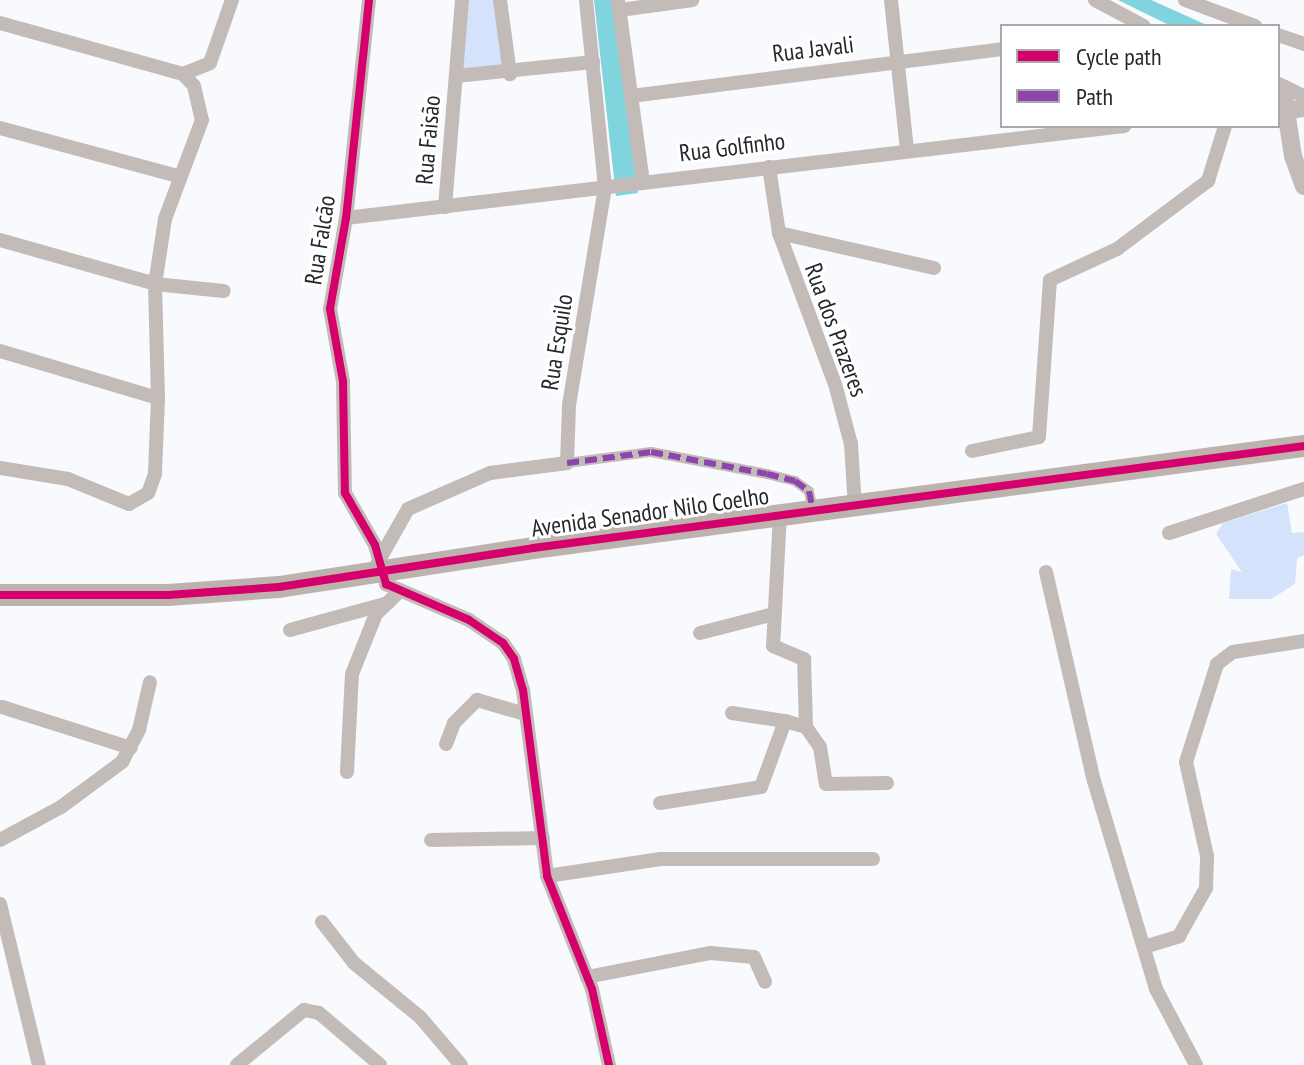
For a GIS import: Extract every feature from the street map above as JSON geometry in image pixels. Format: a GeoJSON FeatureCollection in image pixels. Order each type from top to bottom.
{"type":"FeatureCollection","features":[{"type":"Feature","properties":{"kind":"main road","name":"Avenida Senador Nilo Coelho"},"geometry":{"type":"LineString","coordinates":[[0,595],[168,595],[780,514],[855,508],[1304,446]]}},
{"type":"Feature","properties":{"kind":"street"},"geometry":{"type":"LineString","coordinates":[[183,74],[210,63],[232,0]]}},
{"type":"Feature","properties":{"kind":"street","name":"Rua Falcão"},"geometry":{"type":"LineString","coordinates":[[369,0],[346,218],[330,309],[343,381],[345,493],[369,534],[393,598]]}},
{"type":"Feature","properties":{"kind":"street","name":"Rua Faisão"},"geometry":{"type":"LineString","coordinates":[[445,207],[462,0]]}},
{"type":"Feature","properties":{"kind":"street"},"geometry":{"type":"LineString","coordinates":[[500,0],[510,74]]}},
{"type":"Feature","properties":{"kind":"street","name":"Rua Esquilo"},"geometry":{"type":"LineString","coordinates":[[567,463],[569,405],[607,186],[586,0]]}},
{"type":"Feature","properties":{"kind":"street"},"geometry":{"type":"LineString","coordinates":[[641,182],[619,5],[692,0]]}},
{"type":"Feature","properties":{"kind":"street"},"geometry":{"type":"LineString","coordinates":[[891,0],[907,150]]}},
{"type":"Feature","properties":{"kind":"street"},"geometry":{"type":"LineString","coordinates":[[1095,0],[1140,24]]}},
{"type":"Feature","properties":{"kind":"street"},"geometry":{"type":"LineString","coordinates":[[1185,0],[1250,24]]}},
{"type":"Feature","properties":{"kind":"street"},"geometry":{"type":"LineString","coordinates":[[0,23],[183,74],[194,86],[202,120],[178,176],[155,284],[158,398],[155,474],[148,493],[129,504],[57,475],[0,468]]}},
{"type":"Feature","properties":{"kind":"street"},"geometry":{"type":"LineString","coordinates":[[1280,36],[1304,44]]}},
{"type":"Feature","properties":{"kind":"street","name":"Rua Javali"},"geometry":{"type":"LineString","coordinates":[[631,96],[1000,49]]}},
{"type":"Feature","properties":{"kind":"street","name":"Rua Faisão"},"geometry":{"type":"LineString","coordinates":[[456,76],[510,74],[593,62]]}},
{"type":"Feature","properties":{"kind":"street"},"geometry":{"type":"LineString","coordinates":[[1280,85],[1304,96]]}},
{"type":"Feature","properties":{"kind":"street"},"geometry":{"type":"LineString","coordinates":[[1280,85],[1289,110],[1304,186]]}},
{"type":"Feature","properties":{"kind":"street"},"geometry":{"type":"LineString","coordinates":[[0,128],[178,176]]}},
{"type":"Feature","properties":{"kind":"street","name":"Rua Golfinho"},"geometry":{"type":"LineString","coordinates":[[346,218],[1107,128]]}},
{"type":"Feature","properties":{"kind":"street"},"geometry":{"type":"LineString","coordinates":[[972,451],[1039,437],[1050,280],[1117,249],[1208,181],[1224,128]]}},
{"type":"Feature","properties":{"kind":"street","name":"Rua dos Prazeres"},"geometry":{"type":"LineString","coordinates":[[769,167],[779,233],[835,384],[856,464],[855,508]]}},
{"type":"Feature","properties":{"kind":"street"},"geometry":{"type":"LineString","coordinates":[[779,233],[934,268]]}},
{"type":"Feature","properties":{"kind":"street"},"geometry":{"type":"LineString","coordinates":[[0,240],[155,284],[224,291]]}},
{"type":"Feature","properties":{"kind":"street"},"geometry":{"type":"LineString","coordinates":[[0,351],[158,398]]}},
{"type":"Feature","properties":{"kind":"street"},"geometry":{"type":"LineString","coordinates":[[380,568],[408,509],[490,473],[651,452],[795,481],[809,491],[813,511]]}},
{"type":"Feature","properties":{"kind":"street"},"geometry":{"type":"LineString","coordinates":[[1169,533],[1304,489]]}},
{"type":"Feature","properties":{"kind":"street"},"geometry":{"type":"LineString","coordinates":[[780,514],[773,646],[804,659],[806,727]]}},
{"type":"Feature","properties":{"kind":"street"},"geometry":{"type":"LineString","coordinates":[[1046,572],[1094,781],[1144,947],[1164,1009],[1196,1065]]}},
{"type":"Feature","properties":{"kind":"street"},"geometry":{"type":"LineString","coordinates":[[347,772],[352,674],[366,632],[393,598]]}},
{"type":"Feature","properties":{"kind":"street"},"geometry":{"type":"LineString","coordinates":[[290,630],[393,598],[456,613],[503,643],[520,676],[547,876],[587,977],[609,1065]]}},
{"type":"Feature","properties":{"kind":"street"},"geometry":{"type":"LineString","coordinates":[[700,633],[774,614]]}},
{"type":"Feature","properties":{"kind":"street"},"geometry":{"type":"LineString","coordinates":[[1144,947],[1179,936],[1206,888],[1207,856],[1186,762],[1217,664],[1233,652],[1304,641]]}},
{"type":"Feature","properties":{"kind":"street"},"geometry":{"type":"LineString","coordinates":[[0,840],[106,777],[131,748],[150,682]]}},
{"type":"Feature","properties":{"kind":"street"},"geometry":{"type":"LineString","coordinates":[[446,744],[454,723],[477,700],[525,714]]}},
{"type":"Feature","properties":{"kind":"street"},"geometry":{"type":"LineString","coordinates":[[2,707],[131,748]]}},
{"type":"Feature","properties":{"kind":"street"},"geometry":{"type":"LineString","coordinates":[[732,713],[806,727],[818,741],[829,787],[887,783]]}},
{"type":"Feature","properties":{"kind":"street"},"geometry":{"type":"LineString","coordinates":[[660,803],[761,787],[785,721]]}},
{"type":"Feature","properties":{"kind":"street"},"geometry":{"type":"LineString","coordinates":[[431,840],[543,838]]}},
{"type":"Feature","properties":{"kind":"street"},"geometry":{"type":"LineString","coordinates":[[547,876],[661,859],[873,859]]}},
{"type":"Feature","properties":{"kind":"street"},"geometry":{"type":"LineString","coordinates":[[0,904],[39,1065]]}},
{"type":"Feature","properties":{"kind":"street"},"geometry":{"type":"LineString","coordinates":[[322,922],[354,963],[420,1017],[461,1065]]}},
{"type":"Feature","properties":{"kind":"street"},"geometry":{"type":"LineString","coordinates":[[587,977],[711,953],[754,957],[765,982]]}},
{"type":"Feature","properties":{"kind":"street"},"geometry":{"type":"LineString","coordinates":[[237,1065],[304,1010],[319,1013],[374,1063]]}},
{"type":"Feature","properties":{"kind":"shaded area"},"geometry":{"type":"Polygon","coordinates":[[[469,0],[497,0],[503,66],[461,72],[469,0]]]}},
{"type":"Feature","properties":{"kind":"shaded area"},"geometry":{"type":"Polygon","coordinates":[[[1287,503],[1292,533],[1304,532],[1304,555],[1297,558],[1295,584],[1271,599],[1229,599],[1231,569],[1242,572],[1216,534],[1223,523],[1287,503]]]}},
{"type":"Feature","properties":{"kind":"water"},"geometry":{"type":"Polygon","coordinates":[[[594,0],[613,0],[638,193],[616,196],[594,0]]]}},
{"type":"Feature","properties":{"kind":"water"},"geometry":{"type":"Polygon","coordinates":[[[1118,0],[1151,0],[1205,24],[1167,24],[1118,0]]]}},
{"type":"Feature","properties":{"kind":"marked path"},"geometry":{"type":"LineString","coordinates":[[567,463],[651,452],[767,474],[795,481],[809,491],[813,511]]}},
{"type":"Feature","properties":{"kind":"cycle path"},"geometry":{"type":"LineString","coordinates":[[369,0],[346,218],[330,309],[343,381],[345,493],[375,545],[386,584],[469,620],[503,643],[514,659],[523,690],[547,876],[592,989],[609,1065]]}},
{"type":"Feature","properties":{"kind":"cycle path"},"geometry":{"type":"LineString","coordinates":[[0,595],[168,595],[279,587],[533,548],[1304,446]]}}]}
